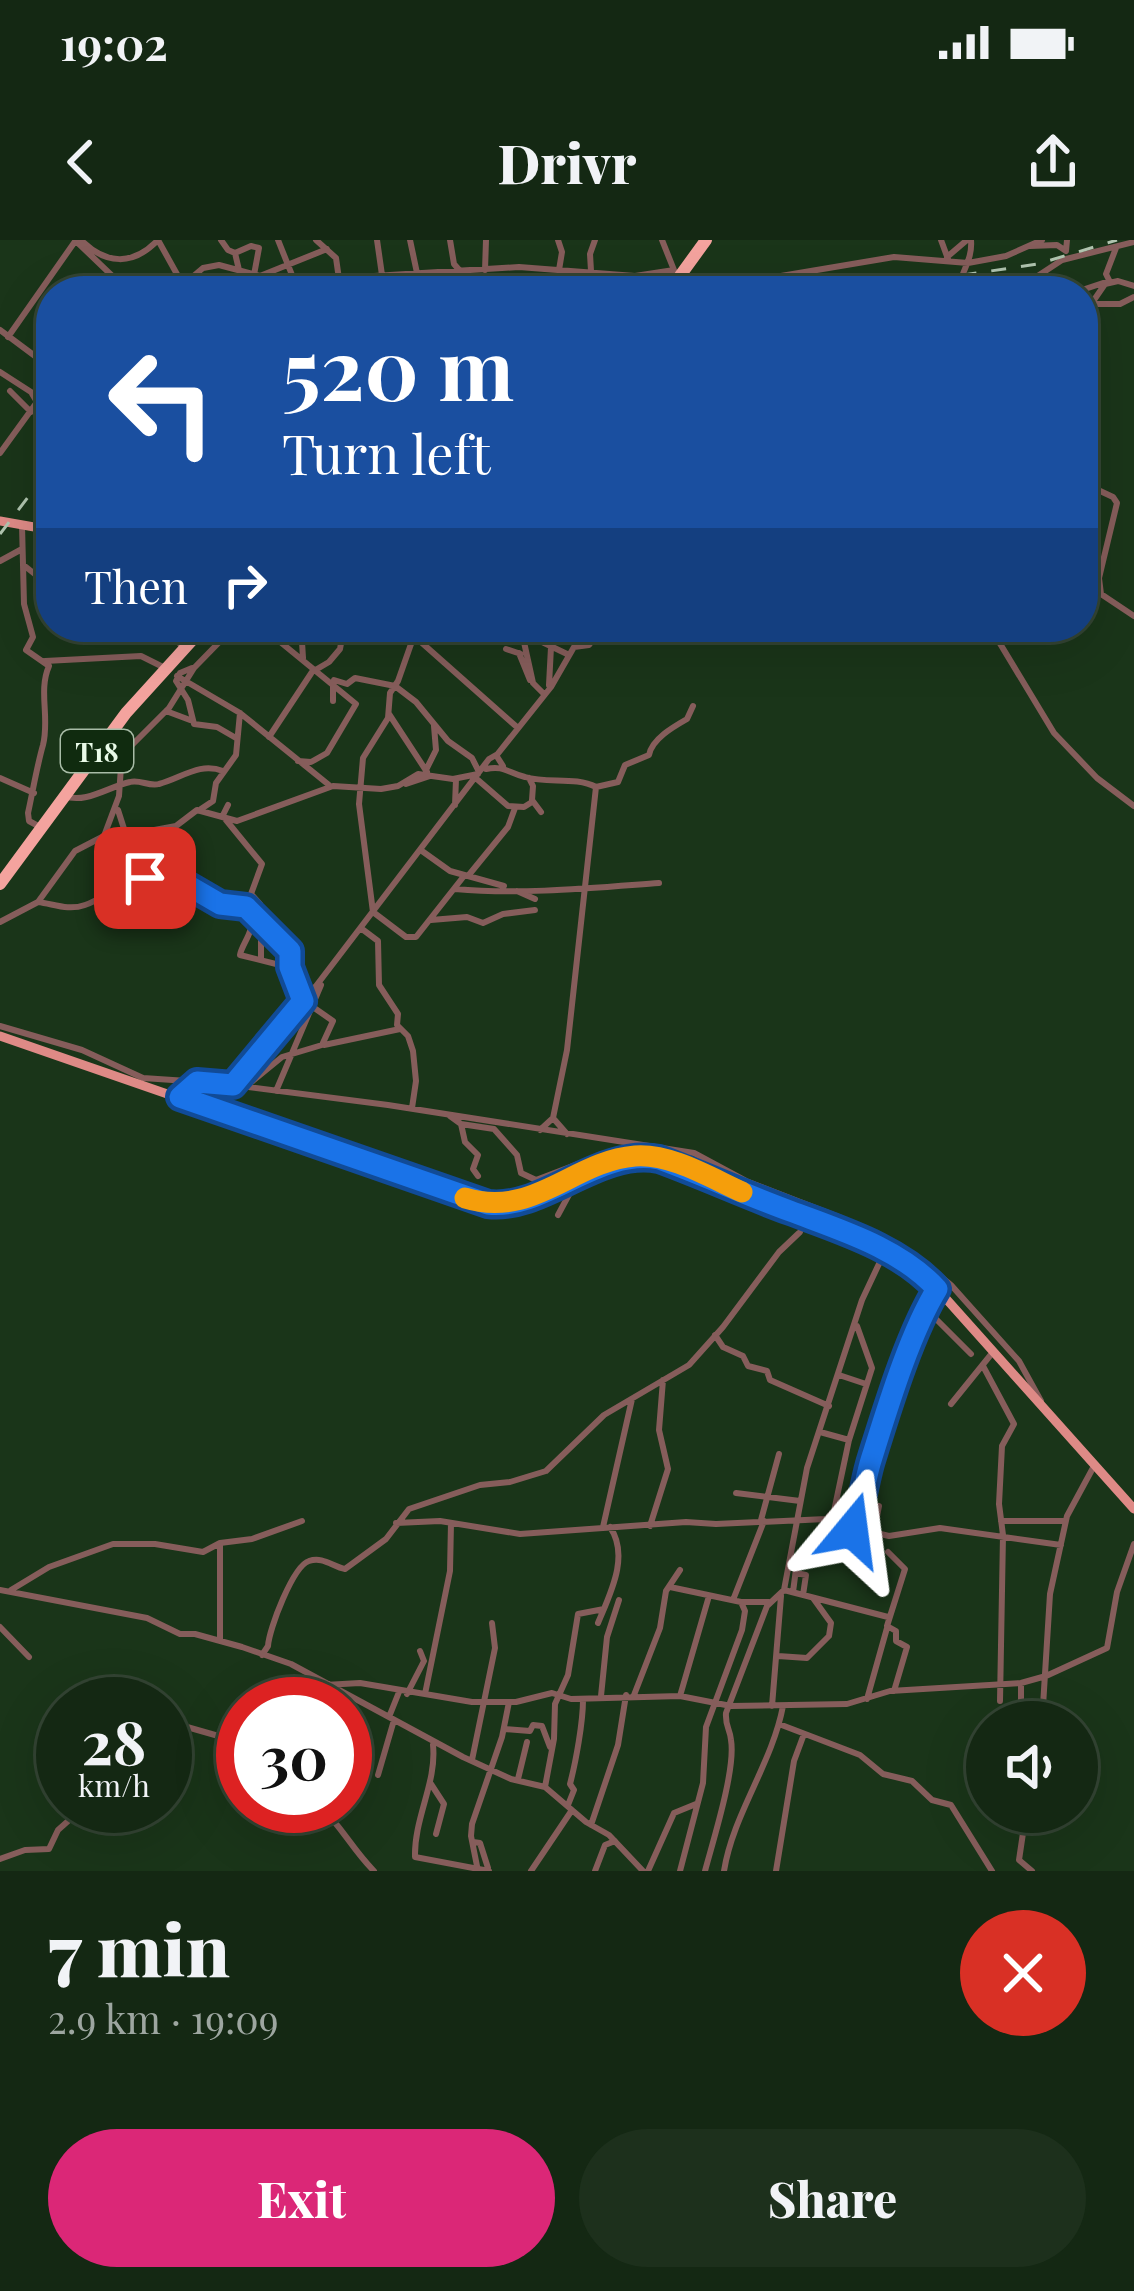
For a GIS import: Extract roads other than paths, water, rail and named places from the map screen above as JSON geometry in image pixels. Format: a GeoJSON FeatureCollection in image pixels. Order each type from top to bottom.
{"type":"FeatureCollection","features":[{"type":"Feature","properties":{"kind":"highway"},"geometry":{"type":"LineString","coordinates":[[678,276],[706,240]]}},
{"type":"Feature","properties":{"kind":"highway","name":"T18"},"geometry":{"type":"LineString","coordinates":[[0,884],[100,747],[171,672],[189,642]]}},
{"type":"Feature","properties":{"kind":"main road"},"geometry":{"type":"LineString","coordinates":[[0,521],[36,527]]}},
{"type":"Feature","properties":{"kind":"main road"},"geometry":{"type":"LineString","coordinates":[[0,1036],[488,1204],[506,1204],[639,1156],[686,1168],[806,1216],[911,1265],[1042,1403],[1134,1509]]}},
{"type":"Feature","properties":{"kind":"street"},"geometry":{"type":"LineString","coordinates":[[77,240],[108,261],[146,250],[158,240],[177,276]]}},
{"type":"Feature","properties":{"kind":"street"},"geometry":{"type":"LineString","coordinates":[[77,240],[113,276]]}},
{"type":"Feature","properties":{"kind":"street"},"geometry":{"type":"LineString","coordinates":[[50,276],[77,240]]}},
{"type":"Feature","properties":{"kind":"street"},"geometry":{"type":"LineString","coordinates":[[221,240],[236,253],[251,246],[259,248],[252,274]]}},
{"type":"Feature","properties":{"kind":"street"},"geometry":{"type":"LineString","coordinates":[[278,240],[293,276]]}},
{"type":"Feature","properties":{"kind":"street"},"geometry":{"type":"LineString","coordinates":[[316,240],[337,260],[339,276]]}},
{"type":"Feature","properties":{"kind":"street"},"geometry":{"type":"LineString","coordinates":[[410,240],[417,273]]}},
{"type":"Feature","properties":{"kind":"street"},"geometry":{"type":"LineString","coordinates":[[450,240],[454,264],[461,272]]}},
{"type":"Feature","properties":{"kind":"street"},"geometry":{"type":"LineString","coordinates":[[485,270],[486,240]]}},
{"type":"Feature","properties":{"kind":"street"},"geometry":{"type":"LineString","coordinates":[[562,240],[562,271]]}},
{"type":"Feature","properties":{"kind":"street"},"geometry":{"type":"LineString","coordinates":[[591,273],[595,240]]}},
{"type":"Feature","properties":{"kind":"street"},"geometry":{"type":"LineString","coordinates":[[664,240],[674,276]]}},
{"type":"Feature","properties":{"kind":"street"},"geometry":{"type":"LineString","coordinates":[[940,240],[949,260]]}},
{"type":"Feature","properties":{"kind":"street"},"geometry":{"type":"LineString","coordinates":[[949,260],[969,240]]}},
{"type":"Feature","properties":{"kind":"street"},"geometry":{"type":"LineString","coordinates":[[963,276],[970,263],[969,240]]}},
{"type":"Feature","properties":{"kind":"street"},"geometry":{"type":"LineString","coordinates":[[696,276],[781,276],[894,257],[970,263],[1006,256],[1042,240]]}},
{"type":"Feature","properties":{"kind":"street"},"geometry":{"type":"LineString","coordinates":[[1028,247],[1057,245],[1066,251],[1067,240]]}},
{"type":"Feature","properties":{"kind":"street"},"geometry":{"type":"LineString","coordinates":[[1038,276],[1062,260],[1134,242]]}},
{"type":"Feature","properties":{"kind":"street"},"geometry":{"type":"LineString","coordinates":[[378,243],[382,275]]}},
{"type":"Feature","properties":{"kind":"street"},"geometry":{"type":"LineString","coordinates":[[1109,281],[1106,274],[1116,248]]}},
{"type":"Feature","properties":{"kind":"street"},"geometry":{"type":"LineString","coordinates":[[193,276],[217,265],[260,276],[327,249]]}},
{"type":"Feature","properties":{"kind":"street"},"geometry":{"type":"LineString","coordinates":[[236,253],[240,272]]}},
{"type":"Feature","properties":{"kind":"street"},"geometry":{"type":"LineString","coordinates":[[371,276],[485,270],[635,276]]}},
{"type":"Feature","properties":{"kind":"street"},"geometry":{"type":"LineString","coordinates":[[1098,295],[1109,281]]}},
{"type":"Feature","properties":{"kind":"street"},"geometry":{"type":"LineString","coordinates":[[1098,285],[1109,281],[1134,286]]}},
{"type":"Feature","properties":{"kind":"street"},"geometry":{"type":"LineString","coordinates":[[8,337],[36,294]]}},
{"type":"Feature","properties":{"kind":"street"},"geometry":{"type":"LineString","coordinates":[[1098,305],[1120,304],[1134,297]]}},
{"type":"Feature","properties":{"kind":"street"},"geometry":{"type":"LineString","coordinates":[[0,330],[36,357]]}},
{"type":"Feature","properties":{"kind":"street"},"geometry":{"type":"LineString","coordinates":[[0,372],[36,398]]}},
{"type":"Feature","properties":{"kind":"street"},"geometry":{"type":"LineString","coordinates":[[10,391],[31,412]]}},
{"type":"Feature","properties":{"kind":"street"},"geometry":{"type":"LineString","coordinates":[[0,453],[36,404]]}},
{"type":"Feature","properties":{"kind":"street"},"geometry":{"type":"LineString","coordinates":[[1098,490],[1117,503],[1099,578],[1101,594]]}},
{"type":"Feature","properties":{"kind":"street"},"geometry":{"type":"LineString","coordinates":[[22,524],[24,604],[33,638],[26,652],[49,666],[28,817],[41,828]]}},
{"type":"Feature","properties":{"kind":"street"},"geometry":{"type":"LineString","coordinates":[[0,561],[22,549]]}},
{"type":"Feature","properties":{"kind":"street"},"geometry":{"type":"LineString","coordinates":[[24,566],[36,575]]}},
{"type":"Feature","properties":{"kind":"street"},"geometry":{"type":"LineString","coordinates":[[1098,593],[1134,616]]}},
{"type":"Feature","properties":{"kind":"street"},"geometry":{"type":"LineString","coordinates":[[179,642],[183,648]]}},
{"type":"Feature","properties":{"kind":"street"},"geometry":{"type":"LineString","coordinates":[[0,922],[38,902],[75,851],[107,832],[121,786],[122,752],[166,711],[194,668],[219,642]]}},
{"type":"Feature","properties":{"kind":"street"},"geometry":{"type":"LineString","coordinates":[[282,642],[355,701],[356,707],[327,753],[311,762],[298,761]]}},
{"type":"Feature","properties":{"kind":"street"},"geometry":{"type":"LineString","coordinates":[[302,642],[303,658]]}},
{"type":"Feature","properties":{"kind":"street"},"geometry":{"type":"LineString","coordinates":[[268,736],[316,668],[336,655],[340,642]]}},
{"type":"Feature","properties":{"kind":"street"},"geometry":{"type":"LineString","coordinates":[[411,642],[389,695],[389,714],[366,749],[359,805],[373,911],[406,937],[418,935],[508,827],[515,808]]}},
{"type":"Feature","properties":{"kind":"street"},"geometry":{"type":"LineString","coordinates":[[427,642],[518,728]]}},
{"type":"Feature","properties":{"kind":"street"},"geometry":{"type":"LineString","coordinates":[[525,642],[533,682]]}},
{"type":"Feature","properties":{"kind":"street"},"geometry":{"type":"LineString","coordinates":[[541,642],[571,651],[589,642]]}},
{"type":"Feature","properties":{"kind":"street"},"geometry":{"type":"LineString","coordinates":[[237,1085],[306,1005],[479,772],[557,678],[576,642]]}},
{"type":"Feature","properties":{"kind":"street"},"geometry":{"type":"LineString","coordinates":[[999,642],[1054,733],[1097,778],[1134,806]]}},
{"type":"Feature","properties":{"kind":"street"},"geometry":{"type":"LineString","coordinates":[[527,716],[552,680],[551,647]]}},
{"type":"Feature","properties":{"kind":"street"},"geometry":{"type":"LineString","coordinates":[[506,650],[530,656]]}},
{"type":"Feature","properties":{"kind":"street"},"geometry":{"type":"LineString","coordinates":[[519,653],[543,693]]}},
{"type":"Feature","properties":{"kind":"street"},"geometry":{"type":"LineString","coordinates":[[44,661],[141,656],[240,713],[333,786]]}},
{"type":"Feature","properties":{"kind":"street"},"geometry":{"type":"LineString","coordinates":[[171,672],[194,668]]}},
{"type":"Feature","properties":{"kind":"street"},"geometry":{"type":"LineString","coordinates":[[171,672],[188,700],[194,722]]}},
{"type":"Feature","properties":{"kind":"street"},"geometry":{"type":"LineString","coordinates":[[332,681],[346,684],[355,678],[395,686],[420,705],[508,806],[532,802]]}},
{"type":"Feature","properties":{"kind":"street"},"geometry":{"type":"LineString","coordinates":[[332,681],[333,701]]}},
{"type":"Feature","properties":{"kind":"street"},"geometry":{"type":"LineString","coordinates":[[533,779],[587,782],[596,787],[621,781],[625,765],[649,754],[670,727],[687,719],[693,706]]}},
{"type":"Feature","properties":{"kind":"street"},"geometry":{"type":"LineString","coordinates":[[166,711],[197,726],[235,734]]}},
{"type":"Feature","properties":{"kind":"street"},"geometry":{"type":"LineString","coordinates":[[95,841],[176,826],[213,801],[216,783],[236,755],[240,713]]}},
{"type":"Feature","properties":{"kind":"street"},"geometry":{"type":"LineString","coordinates":[[389,714],[429,774]]}},
{"type":"Feature","properties":{"kind":"street"},"geometry":{"type":"LineString","coordinates":[[235,734],[250,722]]}},
{"type":"Feature","properties":{"kind":"street"},"geometry":{"type":"LineString","coordinates":[[429,774],[436,748],[433,723]]}},
{"type":"Feature","properties":{"kind":"street"},"geometry":{"type":"LineString","coordinates":[[100,747],[122,752]]}},
{"type":"Feature","properties":{"kind":"street"},"geometry":{"type":"LineString","coordinates":[[496,755],[503,766],[551,790]]}},
{"type":"Feature","properties":{"kind":"street"},"geometry":{"type":"LineString","coordinates":[[197,810],[237,821],[333,786],[373,789],[429,774],[456,778],[503,766]]}},
{"type":"Feature","properties":{"kind":"street"},"geometry":{"type":"LineString","coordinates":[[64,796],[80,800],[135,781],[156,785],[188,770],[223,771]]}},
{"type":"Feature","properties":{"kind":"street"},"geometry":{"type":"LineString","coordinates":[[0,778],[34,793]]}},
{"type":"Feature","properties":{"kind":"street"},"geometry":{"type":"LineString","coordinates":[[455,805],[456,778]]}},
{"type":"Feature","properties":{"kind":"street"},"geometry":{"type":"LineString","coordinates":[[533,779],[532,802],[541,812]]}},
{"type":"Feature","properties":{"kind":"street"},"geometry":{"type":"LineString","coordinates":[[540,1130],[553,1118],[567,1050],[596,787]]}},
{"type":"Feature","properties":{"kind":"street"},"geometry":{"type":"LineString","coordinates":[[224,818],[228,805]]}},
{"type":"Feature","properties":{"kind":"street"},"geometry":{"type":"LineString","coordinates":[[117,806],[126,835]]}},
{"type":"Feature","properties":{"kind":"street"},"geometry":{"type":"LineString","coordinates":[[224,818],[262,864],[251,894],[260,904],[265,926],[261,958]]}},
{"type":"Feature","properties":{"kind":"street"},"geometry":{"type":"LineString","coordinates":[[422,851],[438,866],[535,899]]}},
{"type":"Feature","properties":{"kind":"street"},"geometry":{"type":"LineString","coordinates":[[38,902],[77,907],[150,877],[189,886],[220,904],[243,905],[290,951],[290,967],[306,1005],[333,1022],[322,1045]]}},
{"type":"Feature","properties":{"kind":"street"},"geometry":{"type":"LineString","coordinates":[[482,878],[491,889]]}},
{"type":"Feature","properties":{"kind":"street"},"geometry":{"type":"LineString","coordinates":[[571,888],[585,878]]}},
{"type":"Feature","properties":{"kind":"street"},"geometry":{"type":"LineString","coordinates":[[454,889],[479,893],[659,884]]}},
{"type":"Feature","properties":{"kind":"street"},"geometry":{"type":"LineString","coordinates":[[431,920],[466,917],[481,923],[503,914],[535,910]]}},
{"type":"Feature","properties":{"kind":"street"},"geometry":{"type":"LineString","coordinates":[[252,913],[250,940],[239,952],[242,957],[290,967]]}},
{"type":"Feature","properties":{"kind":"street"},"geometry":{"type":"LineString","coordinates":[[362,929],[378,940],[379,985],[398,1014],[400,1029],[413,1051],[412,1108]]}},
{"type":"Feature","properties":{"kind":"street"},"geometry":{"type":"LineString","coordinates":[[275,1091],[306,1005]]}},
{"type":"Feature","properties":{"kind":"street"},"geometry":{"type":"LineString","coordinates":[[0,1025],[82,1050],[143,1078],[412,1108],[694,1154],[746,1181],[839,1217],[910,1254],[951,1285],[1025,1370],[1042,1403]]}},
{"type":"Feature","properties":{"kind":"street"},"geometry":{"type":"LineString","coordinates":[[237,1085],[267,1073],[292,1053],[400,1029]]}},
{"type":"Feature","properties":{"kind":"street"},"geometry":{"type":"LineString","coordinates":[[267,1073],[280,1081]]}},
{"type":"Feature","properties":{"kind":"street"},"geometry":{"type":"LineString","coordinates":[[180,1097],[197,1082]]}},
{"type":"Feature","properties":{"kind":"street"},"geometry":{"type":"LineString","coordinates":[[447,1113],[461,1124],[492,1128],[514,1151],[521,1173],[536,1180],[629,1145]]}},
{"type":"Feature","properties":{"kind":"street"},"geometry":{"type":"LineString","coordinates":[[553,1118],[567,1134]]}},
{"type":"Feature","properties":{"kind":"street"},"geometry":{"type":"LineString","coordinates":[[461,1124],[466,1142],[478,1155],[473,1169],[478,1176]]}},
{"type":"Feature","properties":{"kind":"street"},"geometry":{"type":"LineString","coordinates":[[558,1215],[572,1189],[629,1168],[639,1156]]}},
{"type":"Feature","properties":{"kind":"street"},"geometry":{"type":"LineString","coordinates":[[262,1655],[292,1575],[301,1564],[323,1560],[345,1570],[386,1539],[412,1507],[548,1469],[598,1419],[688,1365],[770,1262],[800,1232],[806,1216]]}},
{"type":"Feature","properties":{"kind":"street"},"geometry":{"type":"LineString","coordinates":[[772,1706],[800,1501],[856,1322],[885,1251]]}},
{"type":"Feature","properties":{"kind":"street"},"geometry":{"type":"LineString","coordinates":[[852,1530],[870,1461],[925,1308],[937,1289]]}},
{"type":"Feature","properties":{"kind":"street"},"geometry":{"type":"LineString","coordinates":[[925,1308],[971,1354]]}},
{"type":"Feature","properties":{"kind":"street"},"geometry":{"type":"LineString","coordinates":[[396,1522],[451,1523],[503,1534],[822,1519],[834,1511],[872,1366],[856,1322]]}},
{"type":"Feature","properties":{"kind":"street"},"geometry":{"type":"LineString","coordinates":[[715,1335],[724,1348],[743,1356],[748,1366],[767,1371],[770,1380],[829,1406]]}},
{"type":"Feature","properties":{"kind":"street"},"geometry":{"type":"LineString","coordinates":[[951,1404],[993,1352]]}},
{"type":"Feature","properties":{"kind":"street"},"geometry":{"type":"LineString","coordinates":[[1004,1363],[1025,1370]]}},
{"type":"Feature","properties":{"kind":"street"},"geometry":{"type":"LineString","coordinates":[[983,1366],[1014,1421],[1002,1446],[1000,1701]]}},
{"type":"Feature","properties":{"kind":"street"},"geometry":{"type":"LineString","coordinates":[[839,1375],[866,1384]]}},
{"type":"Feature","properties":{"kind":"street"},"geometry":{"type":"LineString","coordinates":[[650,1526],[668,1469],[659,1430],[664,1380]]}},
{"type":"Feature","properties":{"kind":"street"},"geometry":{"type":"LineString","coordinates":[[606,1527],[632,1399]]}},
{"type":"Feature","properties":{"kind":"street"},"geometry":{"type":"LineString","coordinates":[[820,1432],[849,1440]]}},
{"type":"Feature","properties":{"kind":"street"},"geometry":{"type":"LineString","coordinates":[[737,1601],[778,1454]]}},
{"type":"Feature","properties":{"kind":"street"},"geometry":{"type":"LineString","coordinates":[[1044,1701],[1046,1617],[1065,1521],[1094,1466]]}},
{"type":"Feature","properties":{"kind":"street"},"geometry":{"type":"LineString","coordinates":[[736,1493],[800,1501]]}},
{"type":"Feature","properties":{"kind":"street"},"geometry":{"type":"LineString","coordinates":[[874,1533],[879,1506]]}},
{"type":"Feature","properties":{"kind":"street"},"geometry":{"type":"LineString","coordinates":[[822,1519],[889,1536],[940,1528],[1061,1545]]}},
{"type":"Feature","properties":{"kind":"street"},"geometry":{"type":"LineString","coordinates":[[10,1590],[49,1567],[119,1543],[203,1552],[302,1521]]}},
{"type":"Feature","properties":{"kind":"street"},"geometry":{"type":"LineString","coordinates":[[1001,1521],[1065,1521]]}},
{"type":"Feature","properties":{"kind":"street"},"geometry":{"type":"LineString","coordinates":[[424,1694],[450,1571],[451,1523]]}},
{"type":"Feature","properties":{"kind":"street"},"geometry":{"type":"LineString","coordinates":[[598,1623],[620,1561],[616,1535],[606,1527]]}},
{"type":"Feature","properties":{"kind":"street"},"geometry":{"type":"LineString","coordinates":[[220,1543],[220,1641]]}},
{"type":"Feature","properties":{"kind":"street"},"geometry":{"type":"LineString","coordinates":[[372,1686],[485,1702],[547,1693],[583,1699],[680,1696],[731,1706],[772,1706],[867,1700],[894,1691],[1022,1683],[1111,1645],[1117,1592],[1134,1544]]}},
{"type":"Feature","properties":{"kind":"street"},"geometry":{"type":"LineString","coordinates":[[867,1700],[905,1572],[903,1563],[888,1552]]}},
{"type":"Feature","properties":{"kind":"street"},"geometry":{"type":"LineString","coordinates":[[705,1871],[725,1793],[732,1742],[725,1728],[731,1706],[767,1606],[786,1593],[796,1573],[793,1555]]}},
{"type":"Feature","properties":{"kind":"street"},"geometry":{"type":"LineString","coordinates":[[591,1825],[630,1695],[660,1628],[669,1587],[680,1570]]}},
{"type":"Feature","properties":{"kind":"street"},"geometry":{"type":"LineString","coordinates":[[778,1656],[806,1658],[829,1636],[831,1624],[809,1596],[806,1575],[796,1573]]}},
{"type":"Feature","properties":{"kind":"street"},"geometry":{"type":"LineString","coordinates":[[809,1596],[819,1582]]}},
{"type":"Feature","properties":{"kind":"street"},"geometry":{"type":"LineString","coordinates":[[669,1587],[772,1603]]}},
{"type":"Feature","properties":{"kind":"street"},"geometry":{"type":"LineString","coordinates":[[0,1590],[147,1618],[182,1635],[220,1641],[291,1664],[312,1677]]}},
{"type":"Feature","properties":{"kind":"street"},"geometry":{"type":"LineString","coordinates":[[786,1593],[888,1617]]}},
{"type":"Feature","properties":{"kind":"street"},"geometry":{"type":"LineString","coordinates":[[680,1696],[709,1596]]}},
{"type":"Feature","properties":{"kind":"street"},"geometry":{"type":"LineString","coordinates":[[601,1696],[607,1637],[619,1600]]}},
{"type":"Feature","properties":{"kind":"street"},"geometry":{"type":"LineString","coordinates":[[680,1871],[703,1780],[706,1727],[742,1630],[745,1611],[737,1601]]}},
{"type":"Feature","properties":{"kind":"street"},"geometry":{"type":"LineString","coordinates":[[545,1787],[555,1704],[568,1676],[578,1615],[604,1609]]}},
{"type":"Feature","properties":{"kind":"street"},"geometry":{"type":"LineString","coordinates":[[472,1761],[495,1648],[492,1623]]}},
{"type":"Feature","properties":{"kind":"street"},"geometry":{"type":"LineString","coordinates":[[0,1627],[29,1657]]}},
{"type":"Feature","properties":{"kind":"street"},"geometry":{"type":"LineString","coordinates":[[887,1628],[896,1631],[896,1641],[907,1647],[894,1691]]}},
{"type":"Feature","properties":{"kind":"street"},"geometry":{"type":"LineString","coordinates":[[378,1775],[391,1719],[424,1661],[420,1651]]}},
{"type":"Feature","properties":{"kind":"street"},"geometry":{"type":"LineString","coordinates":[[1021,1700],[1022,1683]]}},
{"type":"Feature","properties":{"kind":"street"},"geometry":{"type":"LineString","coordinates":[[531,1871],[570,1808],[583,1699]]}},
{"type":"Feature","properties":{"kind":"street"},"geometry":{"type":"LineString","coordinates":[[478,1867],[472,1824],[505,1729],[509,1702]]}},
{"type":"Feature","properties":{"kind":"street"},"geometry":{"type":"LineString","coordinates":[[724,1871],[783,1705]]}},
{"type":"Feature","properties":{"kind":"street"},"geometry":{"type":"LineString","coordinates":[[372,1711],[472,1761],[545,1787],[615,1841],[645,1871],[674,1813],[696,1804]]}},
{"type":"Feature","properties":{"kind":"street"},"geometry":{"type":"LineString","coordinates":[[779,1724],[860,1755],[883,1774],[912,1780],[932,1800],[951,1805],[992,1871]]}},
{"type":"Feature","properties":{"kind":"street"},"geometry":{"type":"LineString","coordinates":[[505,1729],[530,1731],[533,1725],[542,1726],[552,1750]]}},
{"type":"Feature","properties":{"kind":"street"},"geometry":{"type":"LineString","coordinates":[[776,1871],[794,1761],[803,1734]]}},
{"type":"Feature","properties":{"kind":"street"},"geometry":{"type":"LineString","coordinates":[[432,1742],[435,1752],[418,1819],[415,1857],[490,1871]]}},
{"type":"Feature","properties":{"kind":"street"},"geometry":{"type":"LineString","coordinates":[[518,1780],[527,1742]]}},
{"type":"Feature","properties":{"kind":"street"},"geometry":{"type":"LineString","coordinates":[[430,1783],[444,1804],[436,1834]]}},
{"type":"Feature","properties":{"kind":"street"},"geometry":{"type":"LineString","coordinates":[[0,1859],[26,1850],[48,1850],[58,1833]]}},
{"type":"Feature","properties":{"kind":"street"},"geometry":{"type":"LineString","coordinates":[[344,1833],[350,1847],[374,1871]]}},
{"type":"Feature","properties":{"kind":"street"},"geometry":{"type":"LineString","coordinates":[[1023,1833],[1019,1860],[1032,1871]]}},
{"type":"Feature","properties":{"kind":"street"},"geometry":{"type":"LineString","coordinates":[[596,1871],[605,1845],[615,1841]]}},
{"type":"Feature","properties":{"kind":"street"},"geometry":{"type":"LineString","coordinates":[[473,1842],[480,1842],[490,1871]]}},
{"type":"Feature","properties":{"kind":"railway"},"geometry":{"type":"LineString","coordinates":[[956,276],[1038,264],[1117,240]]}},
{"type":"Feature","properties":{"kind":"railway"},"geometry":{"type":"LineString","coordinates":[[0,534],[36,487]]}}]}
